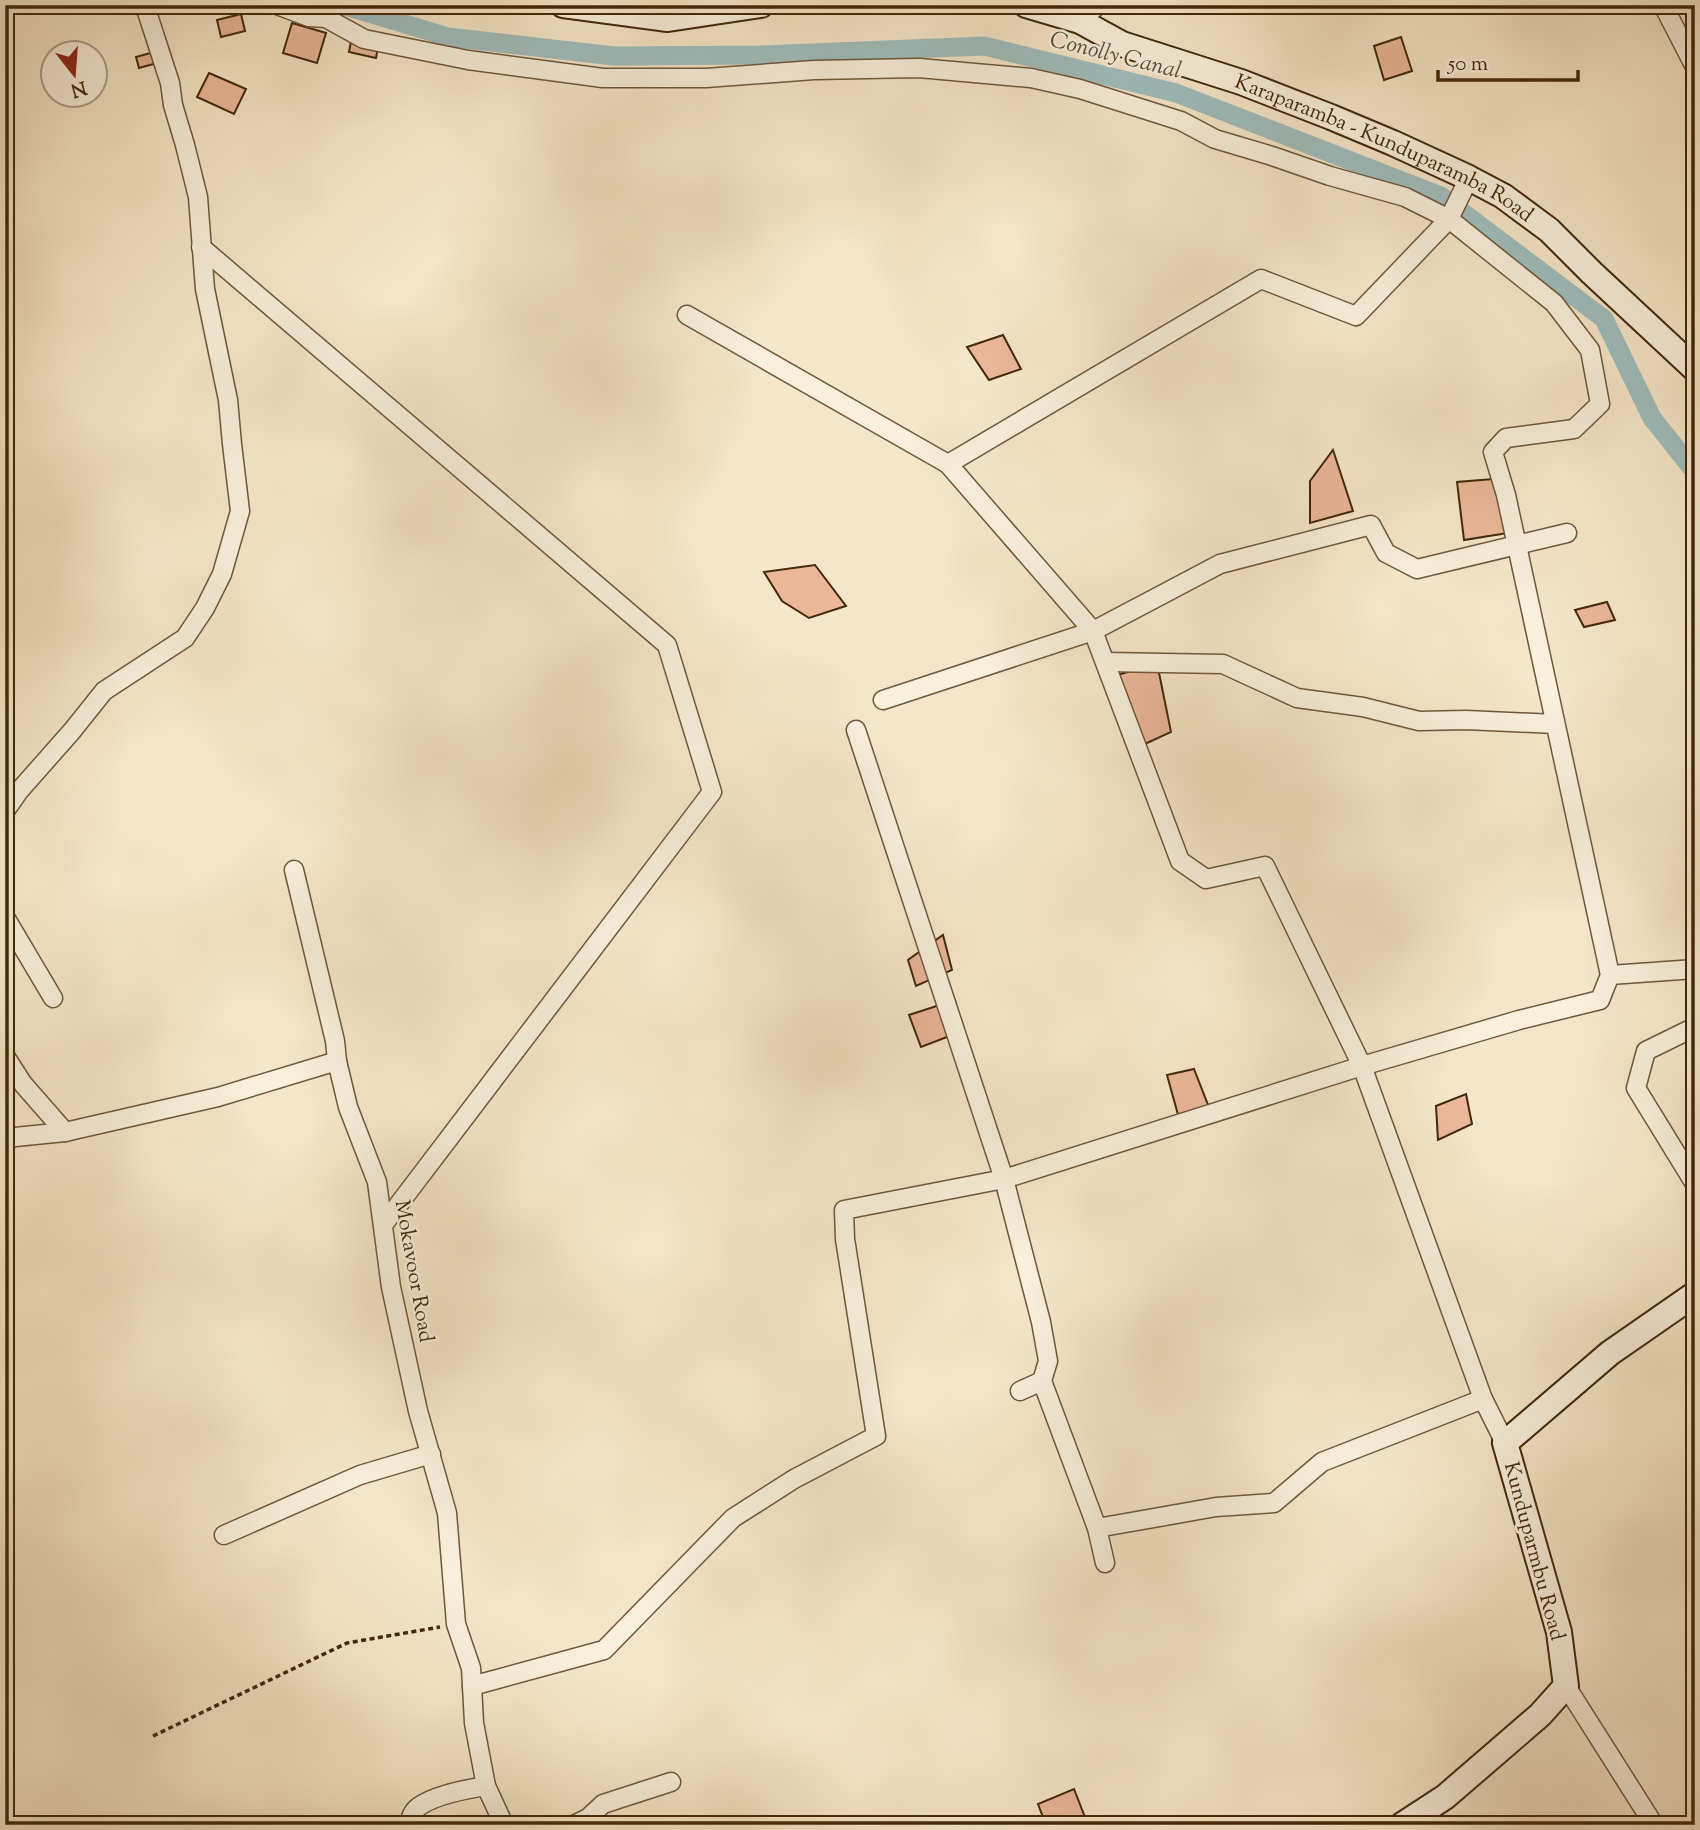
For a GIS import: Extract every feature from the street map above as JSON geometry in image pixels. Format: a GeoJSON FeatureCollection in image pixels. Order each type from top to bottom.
{"type":"FeatureCollection","features":[{"type":"Feature","properties":{"kind":"main road"},"geometry":{"type":"LineString","coordinates":[[563,5],[668,19],[761,5]]}},
{"type":"Feature","properties":{"kind":"main road","name":"Karaparamba - Kunduparamba Road"},"geometry":{"type":"LineString","coordinates":[[1026,5],[1089,13],[1122,44],[1267,92],[1393,143],[1503,196],[1549,230],[1695,369]]}},
{"type":"Feature","properties":{"kind":"main road","name":"Kunduparmbu Road"},"geometry":{"type":"LineString","coordinates":[[1566,1686],[1559,1632],[1505,1443],[1610,1353],[1695,1294]]}},
{"type":"Feature","properties":{"kind":"main road"},"geometry":{"type":"LineString","coordinates":[[1402,1825],[1445,1797],[1540,1715],[1566,1686]]}},
{"type":"Feature","properties":{"kind":"street"},"geometry":{"type":"LineString","coordinates":[[5,811],[104,691],[185,638],[205,608],[222,574],[240,511],[228,400],[205,289],[198,197],[170,83],[143,5]]}},
{"type":"Feature","properties":{"kind":"street"},"geometry":{"type":"LineString","coordinates":[[277,5],[309,17],[326,18],[365,38],[468,60],[603,78],[706,78],[814,70],[919,68],[1031,78],[1080,89],[1181,121],[1215,139],[1405,197],[1449,219],[1554,303],[1590,350],[1600,404],[1574,429],[1506,438],[1493,452],[1506,495],[1610,975],[1600,1000],[1519,1020],[1362,1066],[1003,1179],[844,1210],[845,1239],[876,1436],[794,1479],[733,1518],[604,1650],[472,1686]]}},
{"type":"Feature","properties":{"kind":"street"},"geometry":{"type":"LineString","coordinates":[[1663,5],[1695,67]]}},
{"type":"Feature","properties":{"kind":"street"},"geometry":{"type":"LineString","coordinates":[[948,464],[1261,279],[1356,316],[1449,219],[1469,178]]}},
{"type":"Feature","properties":{"kind":"street"},"geometry":{"type":"LineString","coordinates":[[201,247],[667,645],[712,792],[383,1225]]}},
{"type":"Feature","properties":{"kind":"street"},"geometry":{"type":"LineString","coordinates":[[687,315],[948,464],[1093,631],[1180,861],[1206,879],[1265,866],[1362,1066],[1483,1399],[1505,1443]]}},
{"type":"Feature","properties":{"kind":"street"},"geometry":{"type":"LineString","coordinates":[[883,700],[1093,631],[1220,564],[1371,525],[1386,553],[1417,569],[1567,533]]}},
{"type":"Feature","properties":{"kind":"street"},"geometry":{"type":"LineString","coordinates":[[1105,662],[1223,664],[1297,698],[1363,707],[1419,721],[1555,724]]}},
{"type":"Feature","properties":{"kind":"street"},"geometry":{"type":"LineString","coordinates":[[856,730],[1003,1179],[1041,1322],[1048,1361],[1042,1381],[1097,1528],[1105,1563]]}},
{"type":"Feature","properties":{"kind":"street","name":"Mokavoor Road"},"geometry":{"type":"LineString","coordinates":[[294,870],[348,1107],[377,1182],[391,1287],[418,1411],[447,1513],[456,1624],[471,1668],[474,1723],[486,1786],[504,1825]]}},
{"type":"Feature","properties":{"kind":"street"},"geometry":{"type":"LineString","coordinates":[[5,917],[53,998]]}},
{"type":"Feature","properties":{"kind":"street"},"geometry":{"type":"LineString","coordinates":[[1610,975],[1695,969]]}},
{"type":"Feature","properties":{"kind":"street"},"geometry":{"type":"LineString","coordinates":[[1695,1027],[1646,1051],[1636,1088],[1695,1184]]}},
{"type":"Feature","properties":{"kind":"street"},"geometry":{"type":"LineString","coordinates":[[5,1056],[23,1084],[65,1132]]}},
{"type":"Feature","properties":{"kind":"street"},"geometry":{"type":"LineString","coordinates":[[5,1138],[65,1132],[218,1097],[337,1061]]}},
{"type":"Feature","properties":{"kind":"street"},"geometry":{"type":"LineString","coordinates":[[1020,1391],[1042,1381]]}},
{"type":"Feature","properties":{"kind":"street"},"geometry":{"type":"LineString","coordinates":[[1097,1528],[1216,1507],[1274,1503],[1322,1462],[1483,1399]]}},
{"type":"Feature","properties":{"kind":"street"},"geometry":{"type":"LineString","coordinates":[[224,1535],[360,1475],[431,1454]]}},
{"type":"Feature","properties":{"kind":"street"},"geometry":{"type":"LineString","coordinates":[[1566,1686],[1654,1825]]}},
{"type":"Feature","properties":{"kind":"street"},"geometry":{"type":"LineString","coordinates":[[574,1825],[588,1818],[603,1804],[671,1782]]}},
{"type":"Feature","properties":{"kind":"street"},"geometry":{"type":"LineString","coordinates":[[409,1824],[416,1808],[435,1798],[486,1786]]}},
{"type":"Feature","properties":{"kind":"path"},"geometry":{"type":"LineString","coordinates":[[153,1736],[347,1643],[456,1624]]}},
{"type":"Feature","properties":{"kind":"building"},"geometry":{"type":"Polygon","coordinates":[[[241,14],[245,31],[221,37],[217,20],[241,14]]]}},
{"type":"Feature","properties":{"kind":"building"},"geometry":{"type":"Polygon","coordinates":[[[292,23],[326,33],[317,63],[283,53],[292,23]]]}},
{"type":"Feature","properties":{"kind":"building"},"geometry":{"type":"Polygon","coordinates":[[[1401,37],[1412,71],[1384,80],[1374,46],[1401,37]]]}},
{"type":"Feature","properties":{"kind":"building"},"geometry":{"type":"Polygon","coordinates":[[[351,41],[378,47],[376,58],[349,52],[351,41]]]}},
{"type":"Feature","properties":{"kind":"building"},"geometry":{"type":"Polygon","coordinates":[[[154,52],[157,63],[139,68],[136,57],[154,52]]]}},
{"type":"Feature","properties":{"kind":"building"},"geometry":{"type":"Polygon","coordinates":[[[209,73],[246,89],[234,114],[197,97],[209,73]]]}},
{"type":"Feature","properties":{"kind":"building"},"geometry":{"type":"Polygon","coordinates":[[[1003,335],[1021,369],[989,380],[967,347],[1003,335]]]}},
{"type":"Feature","properties":{"kind":"building"},"geometry":{"type":"Polygon","coordinates":[[[1333,450],[1353,511],[1310,523],[1310,481],[1333,450]]]}},
{"type":"Feature","properties":{"kind":"building"},"geometry":{"type":"Polygon","coordinates":[[[1493,479],[1508,533],[1464,540],[1457,482],[1493,479]]]}},
{"type":"Feature","properties":{"kind":"building"},"geometry":{"type":"Polygon","coordinates":[[[815,565],[846,606],[809,618],[782,601],[764,572],[815,565]]]}},
{"type":"Feature","properties":{"kind":"building"},"geometry":{"type":"Polygon","coordinates":[[[1607,602],[1615,620],[1584,627],[1575,610],[1607,602]]]}},
{"type":"Feature","properties":{"kind":"building"},"geometry":{"type":"Polygon","coordinates":[[[1157,663],[1171,732],[1134,749],[1111,677],[1157,663]]]}},
{"type":"Feature","properties":{"kind":"building"},"geometry":{"type":"Polygon","coordinates":[[[943,935],[952,970],[916,986],[908,960],[943,935]]]}},
{"type":"Feature","properties":{"kind":"building"},"geometry":{"type":"Polygon","coordinates":[[[955,1000],[960,1032],[921,1047],[909,1015],[955,1000]]]}},
{"type":"Feature","properties":{"kind":"building"},"geometry":{"type":"Polygon","coordinates":[[[1194,1069],[1210,1110],[1180,1122],[1167,1075],[1194,1069]]]}},
{"type":"Feature","properties":{"kind":"building"},"geometry":{"type":"Polygon","coordinates":[[[1466,1094],[1472,1124],[1438,1140],[1436,1106],[1466,1094]]]}},
{"type":"Feature","properties":{"kind":"building"},"geometry":{"type":"Polygon","coordinates":[[[1074,1789],[1088,1825],[1046,1825],[1038,1804],[1074,1789]]]}},
{"type":"Feature","properties":{"kind":"waterway","name":"Conolly Canal"},"geometry":{"type":"LineString","coordinates":[[342,5],[448,37],[614,56],[761,55],[984,46],[1176,93],[1441,196],[1604,319],[1652,418],[1695,472]]}}]}
